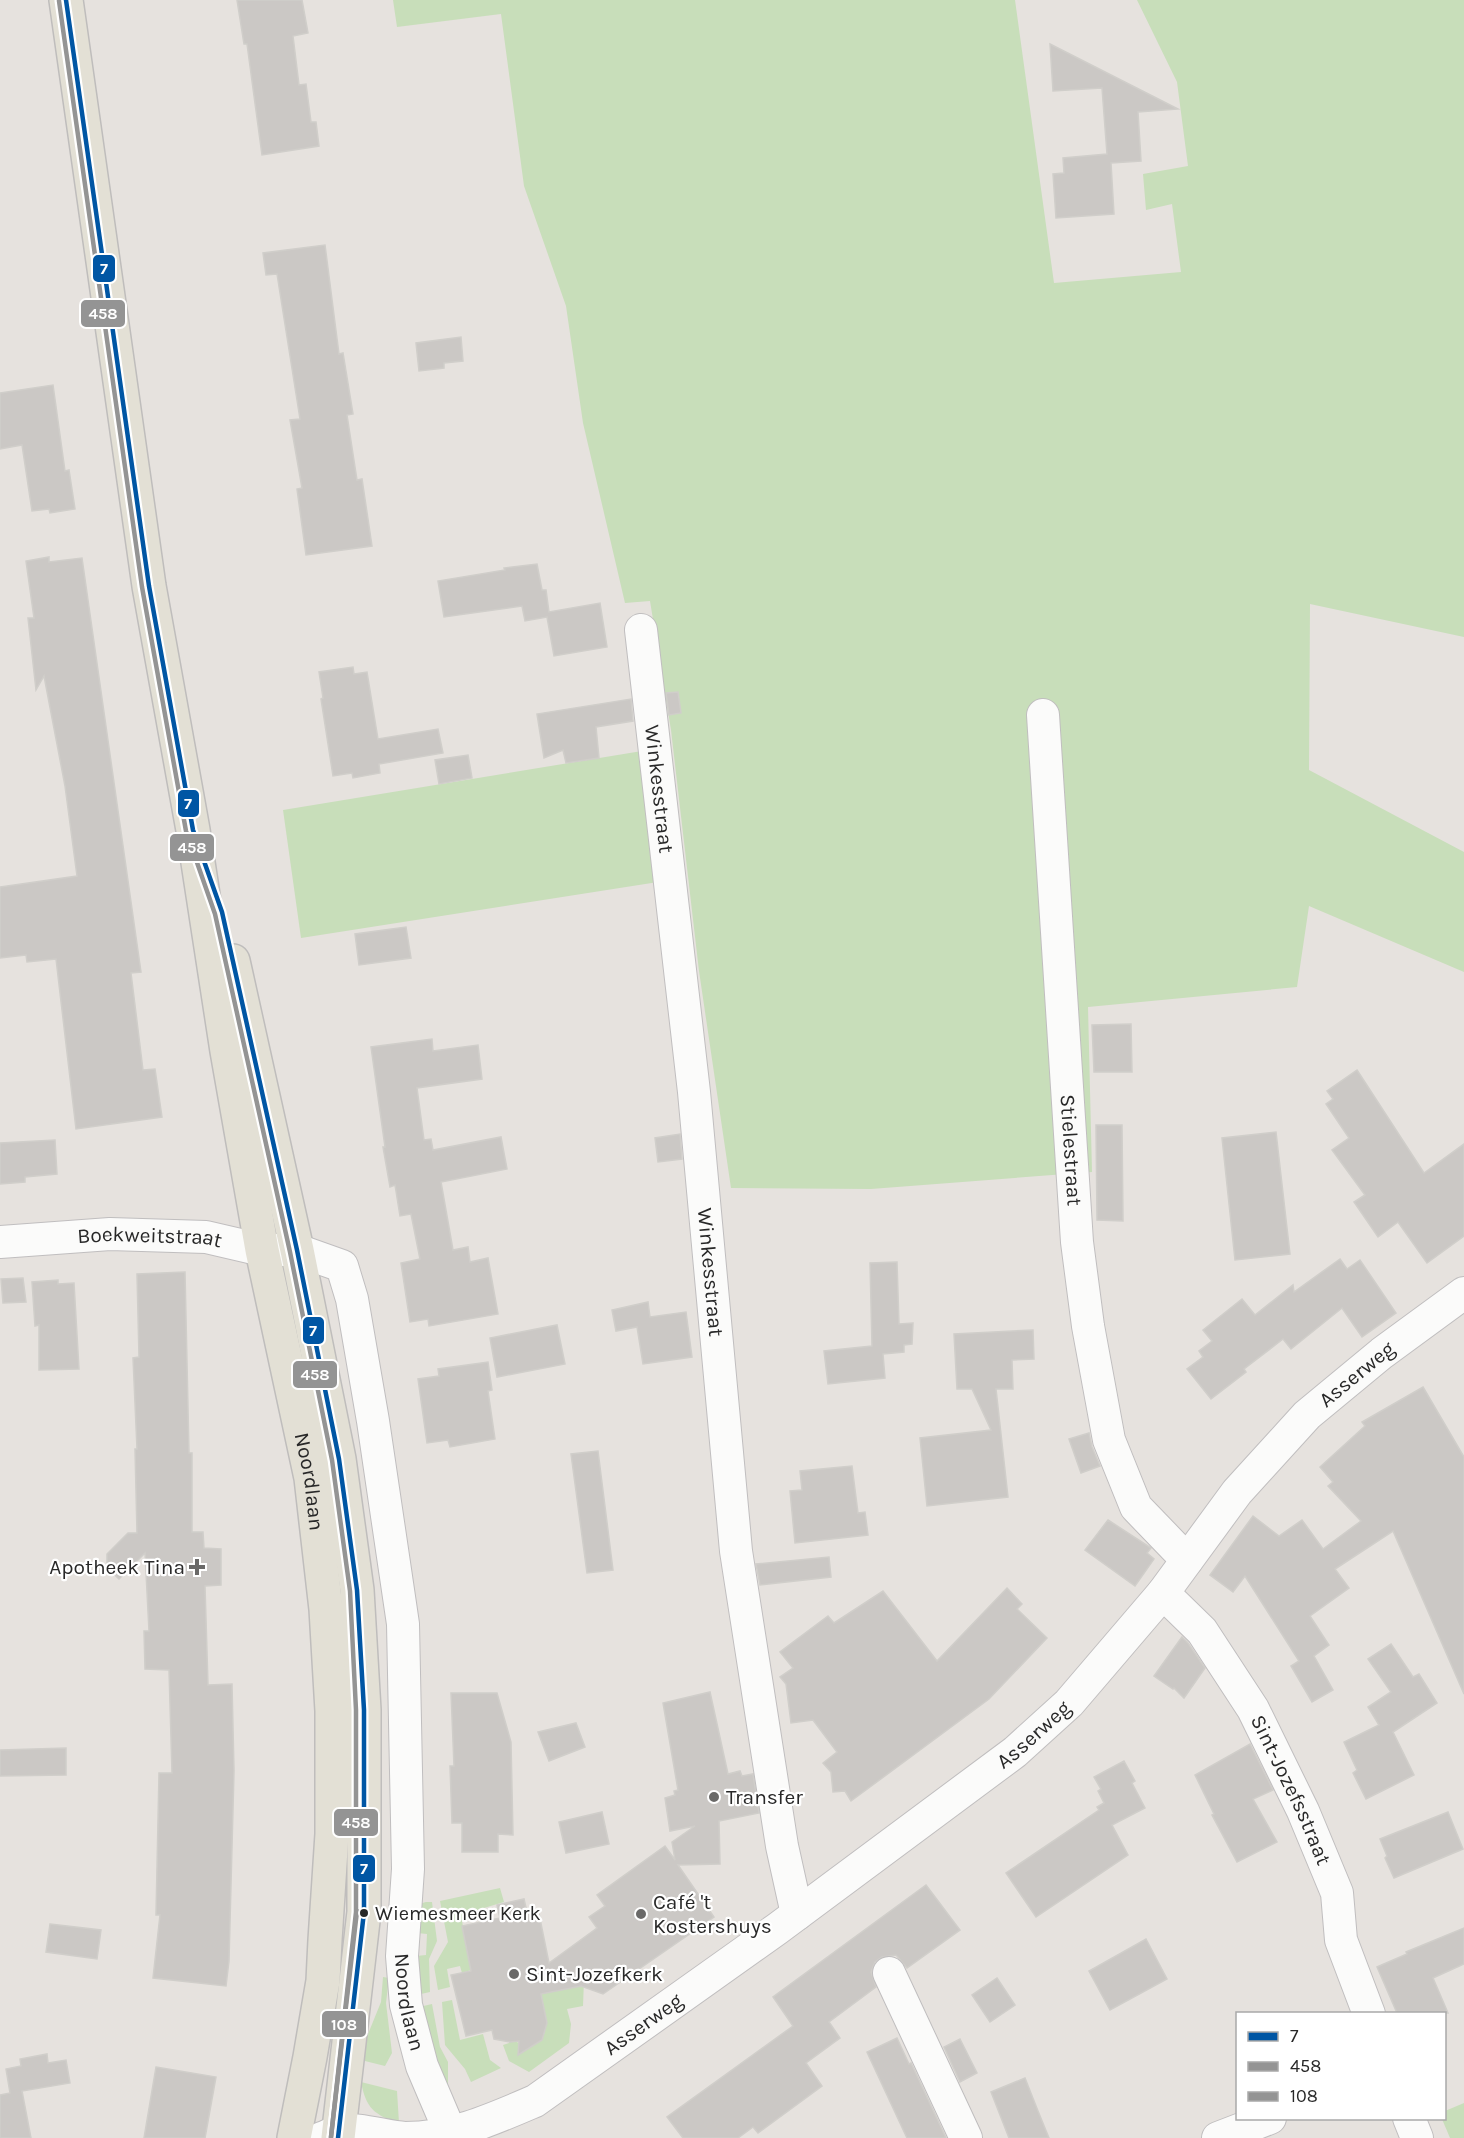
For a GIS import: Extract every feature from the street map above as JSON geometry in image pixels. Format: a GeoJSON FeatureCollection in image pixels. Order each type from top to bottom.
{"type":"FeatureCollection","features":[{"type":"Feature","properties":{"kind":"main road","name":"Noordlaan"},"geometry":{"type":"LineString","coordinates":[[66,0],[148,586],[193,830],[227,1051],[262,1250],[311,1478],[326,1609],[332,1711],[332,1834],[323,1981],[294,2138]]}},
{"type":"Feature","properties":{"kind":"main road","name":"Noordlaan"},"geometry":{"type":"LineString","coordinates":[[193,830],[222,912],[297,1250],[339,1460],[357,1590],[364,1710],[364,1912],[333,2136]]}},
{"type":"Feature","properties":{"kind":"street","name":"Winkesstraat"},"geometry":{"type":"LineString","coordinates":[[641,630],[693,1081],[736,1551],[782,1846],[797,1914]]}},
{"type":"Feature","properties":{"kind":"street","name":"Stielestraat"},"geometry":{"type":"LineString","coordinates":[[1043,715],[1077,1242],[1088,1326],[1109,1440],[1136,1507],[1187,1560]]}},
{"type":"Feature","properties":{"kind":"street","name":"Boekweitstraat"},"geometry":{"type":"LineString","coordinates":[[0,1242],[110,1234],[206,1237],[262,1250],[297,1250]]}},
{"type":"Feature","properties":{"kind":"street","name":"Noordlaan"},"geometry":{"type":"LineString","coordinates":[[297,1250],[342,1266],[352,1299],[373,1421],[403,1624],[408,1869],[402,1956],[406,2005],[422,2066],[445,2120],[444,2135]]}},
{"type":"Feature","properties":{"kind":"street","name":"Asserweg"},"geometry":{"type":"LineString","coordinates":[[333,2136],[406,2138],[444,2135],[466,2128],[500,2132],[535,2101],[797,1914],[1015,1752],[1069,1703],[1163,1593],[1237,1492],[1307,1415],[1382,1353],[1464,1293]]}},
{"type":"Feature","properties":{"kind":"street","name":"Sint-Jozefsstraat"},"geometry":{"type":"LineString","coordinates":[[1163,1593],[1202,1631],[1247,1700],[1298,1801],[1337,1893],[1341,1940],[1369,2012]]}},
{"type":"Feature","properties":{"kind":"street"},"geometry":{"type":"LineString","coordinates":[[889,1973],[966,2138]]}},
{"type":"Feature","properties":{"kind":"street"},"geometry":{"type":"LineString","coordinates":[[1218,2138],[1265,2120]]}},
{"type":"Feature","properties":{"kind":"street"},"geometry":{"type":"LineString","coordinates":[[1410,2120],[1417,2138]]}},
{"type":"Feature","properties":{"kind":"green space"},"geometry":{"type":"Polygon","coordinates":[[[393,0],[1015,0],[1054,283],[1181,272],[1172,204],[1146,210],[1143,174],[1188,166],[1177,82],[1137,0],[1464,0],[1464,637],[1310,604],[1309,770],[1464,852],[1464,972],[1309,906],[1297,987],[1088,1007],[1092,1172],[871,1189],[731,1188],[699,971],[671,730],[650,601],[625,603],[583,423],[566,306],[524,186],[501,14],[397,27],[393,0]]]}},
{"type":"Feature","properties":{"kind":"green space"},"geometry":{"type":"Polygon","coordinates":[[[648,750],[658,882],[301,938],[283,810],[648,750]]]}},
{"type":"Feature","properties":{"kind":"green space"},"geometry":{"type":"Polygon","coordinates":[[[500,1888],[504,1902],[484,1908],[484,1916],[462,1921],[471,1970],[462,1973],[460,1966],[447,1969],[450,1987],[438,1990],[434,1966],[448,1942],[440,1901],[500,1888]]]}},
{"type":"Feature","properties":{"kind":"green space"},"geometry":{"type":"Polygon","coordinates":[[[432,1902],[437,1941],[429,1959],[430,1992],[412,1996],[416,1956],[426,1955],[427,1934],[417,1933],[419,1904],[432,1902]]]}},
{"type":"Feature","properties":{"kind":"green space"},"geometry":{"type":"Polygon","coordinates":[[[383,1977],[389,1978],[386,2003],[392,2053],[385,2066],[361,2060],[364,2044],[381,2002],[383,1977]]]}},
{"type":"Feature","properties":{"kind":"green space"},"geometry":{"type":"Polygon","coordinates":[[[584,1980],[583,2006],[567,2009],[571,2024],[569,2043],[529,2072],[509,2061],[503,2045],[509,2043],[510,2039],[519,2043],[519,2048],[545,2032],[541,2030],[546,2019],[537,1995],[574,1987],[584,1980]]]}},
{"type":"Feature","properties":{"kind":"green space"},"geometry":{"type":"Polygon","coordinates":[[[452,2000],[460,2040],[483,2034],[490,2060],[501,2068],[471,2082],[465,2069],[445,2045],[442,2002],[452,2000]]]}},
{"type":"Feature","properties":{"kind":"green space"},"geometry":{"type":"Polygon","coordinates":[[[432,2004],[440,2047],[448,2062],[448,2087],[415,2008],[432,2004]]]}},
{"type":"Feature","properties":{"kind":"green space"},"geometry":{"type":"Polygon","coordinates":[[[361,2082],[397,2091],[399,2123],[383,2117],[372,2109],[361,2082]]]}},
{"type":"Feature","properties":{"kind":"green space"},"geometry":{"type":"Polygon","coordinates":[[[1464,2103],[1464,2138],[1450,2138],[1442,2120],[1446,2120],[1446,2111],[1464,2103]]]}},
{"type":"Feature","properties":{"kind":"building"},"geometry":{"type":"Polygon","coordinates":[[[237,0],[302,0],[308,33],[293,36],[299,85],[306,84],[311,122],[316,122],[319,146],[262,155],[247,44],[244,44],[237,0]]]}},
{"type":"Feature","properties":{"kind":"building"},"geometry":{"type":"Polygon","coordinates":[[[1050,44],[1178,109],[1138,112],[1141,161],[1111,163],[1114,214],[1056,218],[1053,174],[1064,173],[1063,158],[1107,154],[1102,88],[1053,91],[1050,44]]]}},
{"type":"Feature","properties":{"kind":"building"},"geometry":{"type":"Polygon","coordinates":[[[325,245],[339,354],[343,353],[353,414],[347,415],[357,480],[362,479],[372,546],[306,555],[297,489],[302,488],[290,420],[300,419],[277,274],[266,275],[263,253],[325,245]]]}},
{"type":"Feature","properties":{"kind":"building"},"geometry":{"type":"Polygon","coordinates":[[[461,337],[463,361],[444,363],[444,368],[419,371],[416,343],[461,337]]]}},
{"type":"Feature","properties":{"kind":"building"},"geometry":{"type":"Polygon","coordinates":[[[53,385],[65,471],[69,470],[75,509],[50,513],[49,509],[32,511],[22,445],[0,449],[0,393],[53,385]]]}},
{"type":"Feature","properties":{"kind":"building"},"geometry":{"type":"Polygon","coordinates":[[[49,557],[49,562],[82,558],[141,972],[131,973],[143,1070],[155,1069],[162,1117],[76,1129],[56,959],[27,962],[26,955],[0,958],[0,887],[77,876],[65,786],[44,676],[36,690],[28,618],[34,618],[26,561],[49,557]]]}},
{"type":"Feature","properties":{"kind":"building"},"geometry":{"type":"Polygon","coordinates":[[[537,564],[542,590],[546,590],[549,612],[600,603],[607,647],[554,656],[547,617],[525,621],[522,606],[444,617],[438,581],[537,564]]]}},
{"type":"Feature","properties":{"kind":"building"},"geometry":{"type":"Polygon","coordinates":[[[353,667],[354,674],[367,672],[378,739],[438,729],[443,753],[379,764],[380,773],[353,778],[352,773],[333,776],[319,672],[353,667]]]}},
{"type":"Feature","properties":{"kind":"building"},"geometry":{"type":"Polygon","coordinates":[[[678,692],[681,713],[669,715],[666,693],[678,692]]]}},
{"type":"Feature","properties":{"kind":"building"},"geometry":{"type":"Polygon","coordinates":[[[631,699],[633,721],[596,727],[599,758],[566,763],[563,750],[544,758],[537,714],[631,699]]]}},
{"type":"Feature","properties":{"kind":"building"},"geometry":{"type":"Polygon","coordinates":[[[468,755],[472,778],[439,784],[435,760],[468,755]]]}},
{"type":"Feature","properties":{"kind":"building"},"geometry":{"type":"Polygon","coordinates":[[[406,927],[411,958],[359,965],[355,934],[406,927]]]}},
{"type":"Feature","properties":{"kind":"building"},"geometry":{"type":"Polygon","coordinates":[[[1131,1024],[1132,1072],[1094,1072],[1092,1025],[1131,1024]]]}},
{"type":"Feature","properties":{"kind":"building"},"geometry":{"type":"Polygon","coordinates":[[[432,1039],[433,1051],[478,1045],[482,1079],[417,1088],[424,1140],[431,1139],[433,1150],[501,1137],[507,1169],[441,1182],[453,1250],[468,1247],[470,1262],[488,1258],[498,1314],[429,1326],[428,1319],[410,1322],[401,1263],[420,1259],[411,1214],[400,1216],[395,1185],[390,1187],[371,1047],[432,1039]]]}},
{"type":"Feature","properties":{"kind":"building"},"geometry":{"type":"Polygon","coordinates":[[[1357,1070],[1424,1173],[1464,1144],[1464,1236],[1427,1263],[1398,1222],[1378,1237],[1354,1202],[1365,1195],[1332,1150],[1349,1138],[1326,1104],[1333,1099],[1327,1091],[1357,1070]]]}},
{"type":"Feature","properties":{"kind":"building"},"geometry":{"type":"Polygon","coordinates":[[[1096,1125],[1122,1125],[1123,1221],[1097,1220],[1096,1125]]]}},
{"type":"Feature","properties":{"kind":"building"},"geometry":{"type":"Polygon","coordinates":[[[1276,1132],[1290,1254],[1235,1260],[1222,1138],[1276,1132]]]}},
{"type":"Feature","properties":{"kind":"building"},"geometry":{"type":"Polygon","coordinates":[[[680,1134],[682,1159],[658,1162],[655,1138],[680,1134]]]}},
{"type":"Feature","properties":{"kind":"building"},"geometry":{"type":"Polygon","coordinates":[[[55,1140],[57,1174],[25,1177],[25,1182],[0,1184],[0,1143],[55,1140]]]}},
{"type":"Feature","properties":{"kind":"building"},"geometry":{"type":"Polygon","coordinates":[[[1340,1259],[1347,1269],[1360,1260],[1396,1313],[1362,1337],[1342,1308],[1291,1349],[1283,1339],[1244,1369],[1246,1372],[1211,1399],[1187,1369],[1203,1357],[1199,1351],[1212,1341],[1203,1330],[1242,1299],[1255,1315],[1293,1285],[1294,1292],[1340,1259]]]}},
{"type":"Feature","properties":{"kind":"building"},"geometry":{"type":"Polygon","coordinates":[[[897,1262],[899,1324],[913,1323],[912,1344],[904,1345],[904,1352],[883,1354],[885,1378],[828,1384],[824,1351],[872,1346],[870,1263],[897,1262]]]}},
{"type":"Feature","properties":{"kind":"building"},"geometry":{"type":"Polygon","coordinates":[[[185,1272],[189,1453],[192,1453],[192,1532],[203,1532],[204,1548],[221,1549],[221,1585],[205,1586],[208,1685],[232,1684],[234,1771],[229,1961],[226,1986],[153,1978],[160,1915],[156,1915],[159,1773],[172,1773],[169,1670],[145,1669],[144,1631],[149,1631],[145,1553],[119,1579],[107,1568],[107,1554],[128,1533],[137,1533],[135,1449],[137,1449],[133,1358],[139,1357],[137,1274],[185,1272]]]}},
{"type":"Feature","properties":{"kind":"building"},"geometry":{"type":"Polygon","coordinates":[[[23,1278],[26,1302],[3,1303],[1,1279],[23,1278]]]}},
{"type":"Feature","properties":{"kind":"building"},"geometry":{"type":"Polygon","coordinates":[[[58,1280],[58,1284],[74,1283],[79,1369],[39,1370],[39,1325],[35,1326],[32,1282],[58,1280]]]}},
{"type":"Feature","properties":{"kind":"building"},"geometry":{"type":"Polygon","coordinates":[[[648,1302],[650,1317],[686,1312],[692,1357],[643,1364],[637,1327],[616,1331],[612,1310],[648,1302]]]}},
{"type":"Feature","properties":{"kind":"building"},"geometry":{"type":"Polygon","coordinates":[[[557,1325],[565,1364],[497,1377],[490,1338],[557,1325]]]}},
{"type":"Feature","properties":{"kind":"building"},"geometry":{"type":"Polygon","coordinates":[[[1033,1330],[1034,1359],[1012,1360],[1013,1389],[996,1389],[1008,1497],[927,1506],[920,1438],[991,1430],[972,1389],[957,1389],[954,1334],[1033,1330]]]}},
{"type":"Feature","properties":{"kind":"building"},"geometry":{"type":"Polygon","coordinates":[[[488,1362],[492,1390],[488,1391],[495,1439],[450,1447],[448,1440],[427,1443],[418,1379],[439,1376],[438,1369],[488,1362]]]}},
{"type":"Feature","properties":{"kind":"building"},"geometry":{"type":"Polygon","coordinates":[[[1423,1387],[1464,1457],[1464,1694],[1393,1531],[1335,1569],[1349,1588],[1310,1616],[1329,1645],[1314,1656],[1333,1690],[1312,1702],[1291,1666],[1299,1661],[1245,1576],[1233,1592],[1210,1575],[1253,1516],[1279,1536],[1302,1520],[1323,1549],[1361,1521],[1328,1486],[1333,1482],[1320,1467],[1365,1426],[1362,1422],[1423,1387]]]}},
{"type":"Feature","properties":{"kind":"building"},"geometry":{"type":"Polygon","coordinates":[[[1089,1433],[1100,1466],[1081,1473],[1069,1439],[1089,1433]]]}},
{"type":"Feature","properties":{"kind":"building"},"geometry":{"type":"Polygon","coordinates":[[[598,1451],[613,1570],[587,1573],[571,1454],[598,1451]]]}},
{"type":"Feature","properties":{"kind":"building"},"geometry":{"type":"Polygon","coordinates":[[[852,1466],[858,1513],[865,1512],[868,1535],[795,1543],[790,1491],[802,1490],[800,1471],[852,1466]]]}},
{"type":"Feature","properties":{"kind":"building"},"geometry":{"type":"Polygon","coordinates":[[[1108,1520],[1151,1548],[1147,1553],[1154,1559],[1135,1586],[1085,1550],[1108,1520]]]}},
{"type":"Feature","properties":{"kind":"building"},"geometry":{"type":"Polygon","coordinates":[[[829,1557],[831,1577],[760,1585],[756,1564],[829,1557]]]}},
{"type":"Feature","properties":{"kind":"building"},"geometry":{"type":"Polygon","coordinates":[[[1007,1588],[1022,1604],[1017,1609],[1047,1638],[989,1699],[851,1801],[845,1791],[833,1792],[831,1772],[823,1763],[837,1752],[813,1720],[791,1723],[786,1684],[780,1677],[793,1668],[780,1652],[828,1616],[834,1623],[883,1591],[937,1661],[1007,1588]]]}},
{"type":"Feature","properties":{"kind":"building"},"geometry":{"type":"Polygon","coordinates":[[[1182,1637],[1205,1668],[1184,1698],[1174,1688],[1154,1676],[1182,1637]]]}},
{"type":"Feature","properties":{"kind":"building"},"geometry":{"type":"Polygon","coordinates":[[[1391,1644],[1413,1677],[1419,1674],[1437,1703],[1393,1732],[1414,1775],[1366,1799],[1353,1773],[1357,1770],[1344,1742],[1379,1725],[1368,1707],[1391,1692],[1368,1659],[1391,1644]]]}},
{"type":"Feature","properties":{"kind":"building"},"geometry":{"type":"Polygon","coordinates":[[[710,1692],[728,1774],[740,1771],[742,1776],[753,1774],[759,1813],[719,1821],[720,1864],[678,1865],[714,1917],[603,1994],[581,1986],[541,1994],[547,2023],[542,2040],[518,2055],[519,2041],[494,2039],[492,2030],[466,2036],[451,1975],[471,1971],[462,1926],[500,1918],[497,1905],[524,1899],[527,1912],[538,1909],[549,1963],[597,1928],[589,1917],[605,1906],[597,1895],[665,1846],[675,1860],[672,1842],[695,1826],[670,1831],[665,1798],[675,1795],[674,1791],[678,1790],[663,1703],[710,1692]]]}},
{"type":"Feature","properties":{"kind":"building"},"geometry":{"type":"Polygon","coordinates":[[[451,1693],[497,1693],[511,1742],[513,1835],[498,1834],[498,1852],[462,1852],[462,1823],[452,1823],[450,1766],[454,1766],[451,1693]]]}},
{"type":"Feature","properties":{"kind":"building"},"geometry":{"type":"Polygon","coordinates":[[[576,1723],[585,1747],[549,1761],[538,1732],[576,1723]]]}},
{"type":"Feature","properties":{"kind":"building"},"geometry":{"type":"Polygon","coordinates":[[[1250,1744],[1273,1790],[1253,1799],[1277,1842],[1237,1862],[1212,1815],[1214,1814],[1195,1775],[1250,1744]]]}},
{"type":"Feature","properties":{"kind":"building"},"geometry":{"type":"Polygon","coordinates":[[[66,1748],[66,1775],[0,1776],[0,1750],[66,1748]]]}},
{"type":"Feature","properties":{"kind":"building"},"geometry":{"type":"Polygon","coordinates":[[[1124,1761],[1135,1781],[1132,1783],[1145,1808],[1112,1825],[1128,1855],[1036,1917],[1006,1873],[1099,1810],[1097,1807],[1104,1803],[1098,1791],[1101,1789],[1094,1777],[1124,1761]]]}},
{"type":"Feature","properties":{"kind":"building"},"geometry":{"type":"Polygon","coordinates":[[[602,1812],[609,1844],[566,1853],[559,1822],[602,1812]]]}},
{"type":"Feature","properties":{"kind":"building"},"geometry":{"type":"Polygon","coordinates":[[[1448,1812],[1463,1849],[1394,1878],[1380,1839],[1448,1812]]]}},
{"type":"Feature","properties":{"kind":"building"},"geometry":{"type":"Polygon","coordinates":[[[926,1885],[960,1930],[907,1968],[896,1955],[882,1957],[875,1962],[871,1972],[876,1987],[829,2022],[840,2038],[806,2063],[822,2086],[758,2133],[753,2127],[738,2138],[683,2138],[667,2117],[793,2026],[773,1997],[926,1885]]]}},
{"type":"Feature","properties":{"kind":"building"},"geometry":{"type":"Polygon","coordinates":[[[50,1924],[101,1930],[97,1959],[46,1952],[50,1924]]]}},
{"type":"Feature","properties":{"kind":"building"},"geometry":{"type":"Polygon","coordinates":[[[1464,1928],[1464,1964],[1433,1978],[1448,2013],[1397,2012],[1377,1967],[1407,1954],[1406,1952],[1464,1928]]]}},
{"type":"Feature","properties":{"kind":"building"},"geometry":{"type":"Polygon","coordinates":[[[1146,1939],[1167,1979],[1110,2010],[1089,1971],[1146,1939]]]}},
{"type":"Feature","properties":{"kind":"building"},"geometry":{"type":"Polygon","coordinates":[[[997,1978],[1015,2005],[990,2022],[972,1995],[997,1978]]]}},
{"type":"Feature","properties":{"kind":"building"},"geometry":{"type":"Polygon","coordinates":[[[897,2038],[946,2138],[907,2138],[867,2052],[897,2038]]]}},
{"type":"Feature","properties":{"kind":"building"},"geometry":{"type":"Polygon","coordinates":[[[960,2039],[977,2073],[960,2082],[944,2047],[960,2039]]]}},
{"type":"Feature","properties":{"kind":"building"},"geometry":{"type":"Polygon","coordinates":[[[47,2054],[48,2063],[66,2060],[70,2083],[22,2091],[31,2138],[0,2138],[0,2095],[10,2093],[6,2069],[21,2066],[20,2059],[47,2054]]]}},
{"type":"Feature","properties":{"kind":"building"},"geometry":{"type":"Polygon","coordinates":[[[156,2067],[216,2077],[205,2138],[144,2138],[156,2067]]]}},
{"type":"Feature","properties":{"kind":"building"},"geometry":{"type":"Polygon","coordinates":[[[1025,2078],[1049,2138],[1009,2138],[991,2092],[1025,2078]]]}},
{"type":"Feature","properties":{"kind":"transit line","name":"7"},"geometry":{"type":"LineString","coordinates":[[66,0],[149,586],[193,830],[222,912],[297,1250],[339,1459],[357,1590],[364,1710],[364,1912],[338,2138]]}},
{"type":"Feature","properties":{"kind":"transit line","name":"458"},"geometry":{"type":"LineString","coordinates":[[59,1],[142,587],[186,831],[215,914],[290,1252],[332,1460],[350,1591],[356,1710],[356,1912],[331,2137]]}},
{"type":"Feature","properties":{"kind":"transit line","name":"108"},"geometry":{"type":"LineString","coordinates":[[331,2137],[357,1911]]}},
{"type":"Feature","properties":{"kind":"place","name":"Apotheek Tina"},"geometry":{"type":"Point","coordinates":[197,1567]}},
{"type":"Feature","properties":{"kind":"place","name":"Transfer"},"geometry":{"type":"Point","coordinates":[714,1797]}},
{"type":"Feature","properties":{"kind":"place","name":"Wiemesmeer Kerk"},"geometry":{"type":"Point","coordinates":[364,1913]}},
{"type":"Feature","properties":{"kind":"place","name":"Café 't Kostershuys"},"geometry":{"type":"Point","coordinates":[641,1914]}},
{"type":"Feature","properties":{"kind":"place","name":"Sint-Jozefkerk"},"geometry":{"type":"Point","coordinates":[514,1974]}}]}
